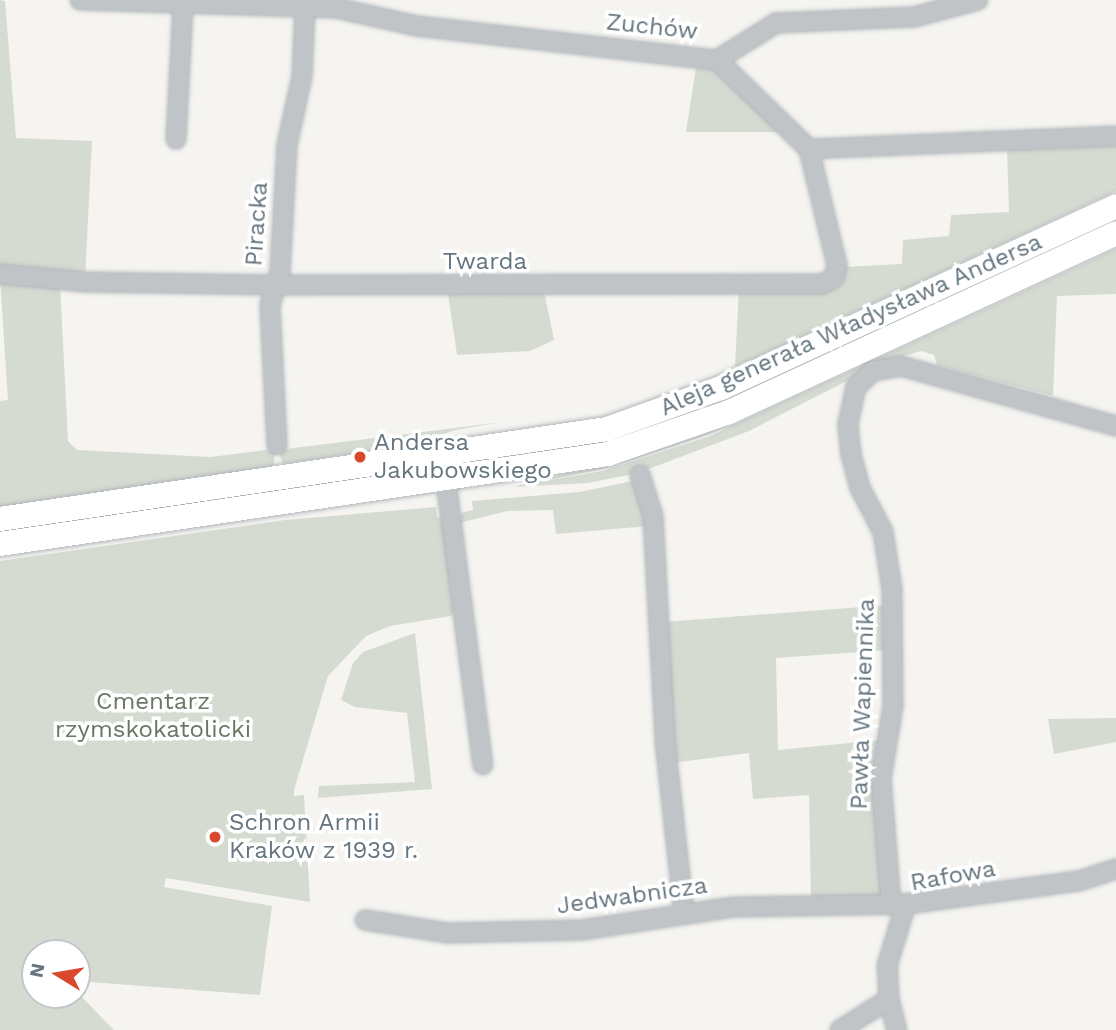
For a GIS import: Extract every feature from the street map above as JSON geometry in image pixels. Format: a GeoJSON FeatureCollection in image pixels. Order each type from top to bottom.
{"type":"FeatureCollection","features":[{"type":"Feature","properties":{"kind":"main road","name":"Aleja generała Władysława Andersa"},"geometry":{"type":"LineString","coordinates":[[0,519],[607,429],[720,388],[1116,206]]}},
{"type":"Feature","properties":{"kind":"main road","name":"Aleja generała Władysława Andersa"},"geometry":{"type":"LineString","coordinates":[[0,544],[549,466],[669,436],[1116,233]]}},
{"type":"Feature","properties":{"kind":"street","name":"Zuchów"},"geometry":{"type":"LineString","coordinates":[[79,0],[305,7],[417,26],[717,60],[809,149]]}},
{"type":"Feature","properties":{"kind":"street","name":"Zuchów"},"geometry":{"type":"LineString","coordinates":[[717,60],[776,23],[914,17],[978,0]]}},
{"type":"Feature","properties":{"kind":"street"},"geometry":{"type":"LineString","coordinates":[[176,139],[183,4]]}},
{"type":"Feature","properties":{"kind":"street","name":"Piracka"},"geometry":{"type":"LineString","coordinates":[[276,445],[270,305],[275,285],[287,145],[302,76],[305,7]]}},
{"type":"Feature","properties":{"kind":"street"},"geometry":{"type":"LineString","coordinates":[[809,149],[1116,136]]}},
{"type":"Feature","properties":{"kind":"street","name":"Twarda"},"geometry":{"type":"LineString","coordinates":[[0,274],[84,282],[275,285],[822,284],[834,278],[838,265],[809,149]]}},
{"type":"Feature","properties":{"kind":"street","name":"Pawła Wapiennika"},"geometry":{"type":"LineString","coordinates":[[898,904],[881,779],[892,706],[892,589],[883,532],[860,488],[851,455],[848,424],[856,387],[873,371],[901,366],[1116,426]]}},
{"type":"Feature","properties":{"kind":"street"},"geometry":{"type":"LineString","coordinates":[[640,475],[653,516],[665,741],[684,914]]}},
{"type":"Feature","properties":{"kind":"street"},"geometry":{"type":"LineString","coordinates":[[446,481],[483,765]]}},
{"type":"Feature","properties":{"kind":"street","name":"Rafowa"},"geometry":{"type":"LineString","coordinates":[[897,1030],[890,999],[887,966],[898,904],[1079,881],[1116,869]]}},
{"type":"Feature","properties":{"kind":"street","name":"Jedwabnicza"},"geometry":{"type":"LineString","coordinates":[[365,920],[447,933],[516,934],[582,930],[734,907],[898,904]]}},
{"type":"Feature","properties":{"kind":"street"},"geometry":{"type":"LineString","coordinates":[[840,1030],[890,999]]}},
{"type":"Feature","properties":{"kind":"green space"},"geometry":{"type":"Polygon","coordinates":[[[0,0],[5,1],[16,138],[92,141],[85,279],[0,271],[0,0]]]}},
{"type":"Feature","properties":{"kind":"green space"},"geometry":{"type":"Polygon","coordinates":[[[697,61],[716,65],[783,132],[686,132],[697,61]]]}},
{"type":"Feature","properties":{"kind":"green space"},"geometry":{"type":"Polygon","coordinates":[[[1116,142],[1116,191],[735,367],[739,286],[812,290],[842,267],[902,264],[903,240],[949,236],[951,215],[1009,212],[1007,149],[1116,142]]]}},
{"type":"Feature","properties":{"kind":"green space"},"geometry":{"type":"Polygon","coordinates":[[[1116,243],[707,435],[602,469],[544,481],[603,471],[708,437],[1116,249],[1116,294],[1057,296],[1053,396],[937,365],[934,355],[921,351],[886,361],[749,431],[638,473],[588,483],[513,487],[601,465],[1116,243]]]}},
{"type":"Feature","properties":{"kind":"green space"},"geometry":{"type":"Polygon","coordinates":[[[0,278],[60,284],[68,441],[77,450],[210,457],[274,449],[274,466],[0,510],[0,401],[8,400],[0,278]]]}},
{"type":"Feature","properties":{"kind":"green space"},"geometry":{"type":"Polygon","coordinates":[[[494,290],[544,291],[554,340],[530,351],[457,355],[448,294],[494,290]]]}},
{"type":"Feature","properties":{"kind":"green space"},"geometry":{"type":"Polygon","coordinates":[[[503,422],[455,430],[415,444],[283,464],[278,450],[503,422]]]}},
{"type":"Feature","properties":{"kind":"green space"},"geometry":{"type":"Polygon","coordinates":[[[638,480],[649,526],[556,534],[553,510],[507,511],[459,523],[461,513],[473,510],[472,501],[579,492],[638,480]]]}},
{"type":"Feature","properties":{"kind":"green space","name":"Cmentarz rzymskokatolicki"},"geometry":{"type":"Polygon","coordinates":[[[436,507],[437,517],[446,520],[456,610],[451,616],[390,626],[366,636],[328,676],[294,790],[294,796],[304,795],[310,902],[166,878],[164,887],[272,906],[260,995],[91,982],[91,939],[21,939],[21,1009],[91,1009],[91,1006],[114,1030],[0,1030],[0,561],[285,520],[436,507]]]}},
{"type":"Feature","properties":{"kind":"green space"},"geometry":{"type":"Polygon","coordinates":[[[888,605],[888,650],[776,658],[778,750],[880,740],[882,893],[878,898],[811,900],[809,795],[753,799],[749,753],[672,763],[663,622],[888,605]]]}},
{"type":"Feature","properties":{"kind":"green space"},"geometry":{"type":"Polygon","coordinates":[[[415,633],[432,789],[318,798],[319,786],[415,782],[407,713],[355,707],[341,700],[353,663],[363,652],[415,633]]]}},
{"type":"Feature","properties":{"kind":"green space"},"geometry":{"type":"Polygon","coordinates":[[[1116,718],[1116,742],[1054,754],[1048,719],[1116,718]]]}},
{"type":"Feature","properties":{"kind":"place","name":"Andersa Jakubowskiego"},"geometry":{"type":"Point","coordinates":[360,457]}},
{"type":"Feature","properties":{"kind":"place","name":"Schron Armii Kraków z 1939 r."},"geometry":{"type":"Point","coordinates":[215,837]}}]}
